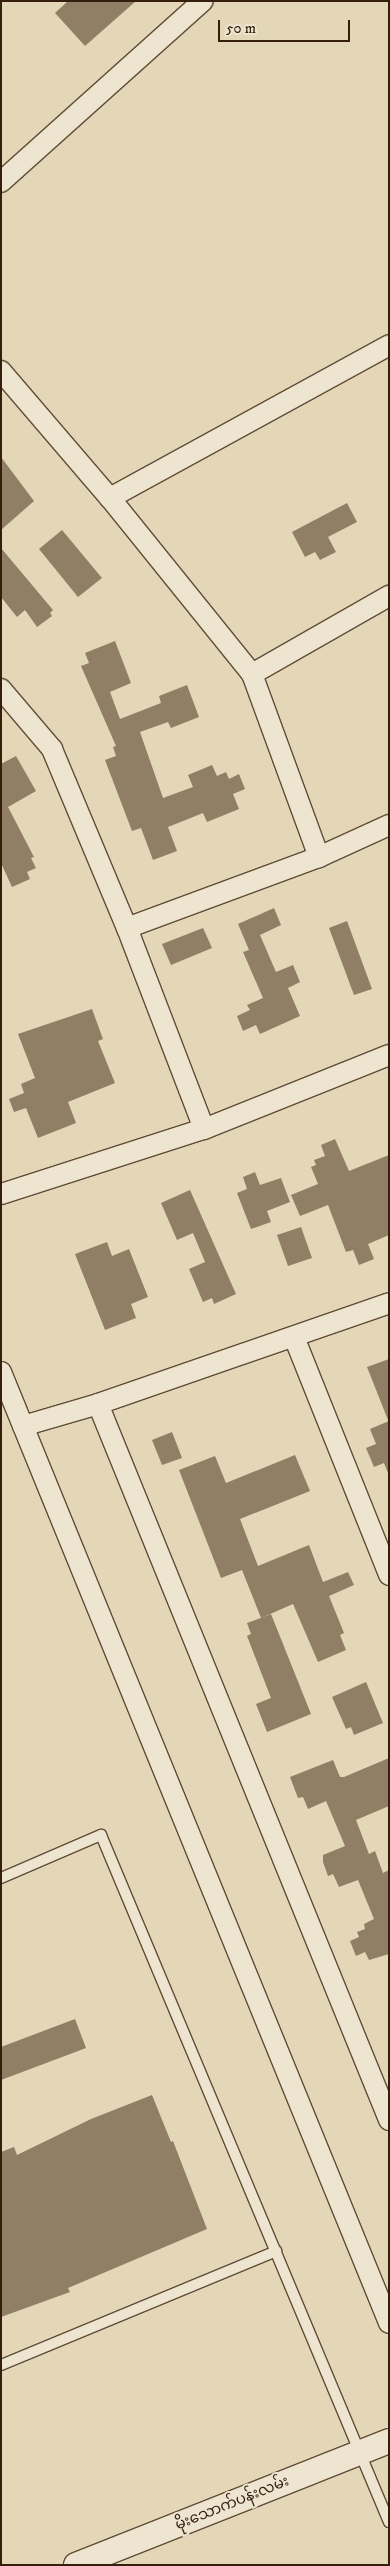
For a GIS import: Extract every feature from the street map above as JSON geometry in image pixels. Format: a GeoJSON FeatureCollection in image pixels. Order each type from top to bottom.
{"type":"FeatureCollection","features":[{"type":"Feature","properties":{"kind":"street"},"geometry":{"type":"LineString","coordinates":[[1,182],[203,1]]}},
{"type":"Feature","properties":{"kind":"street"},"geometry":{"type":"LineString","coordinates":[[110,498],[389,345]]}},
{"type":"Feature","properties":{"kind":"street"},"geometry":{"type":"LineString","coordinates":[[1,371],[110,498],[252,674],[319,857]]}},
{"type":"Feature","properties":{"kind":"street"},"geometry":{"type":"LineString","coordinates":[[252,674],[389,596]]}},
{"type":"Feature","properties":{"kind":"street"},"geometry":{"type":"LineString","coordinates":[[1,689],[52,749],[128,928],[204,1129]]}},
{"type":"Feature","properties":{"kind":"street"},"geometry":{"type":"LineString","coordinates":[[128,928],[319,857],[389,825]]}},
{"type":"Feature","properties":{"kind":"street"},"geometry":{"type":"LineString","coordinates":[[1,1194],[204,1129],[389,1055]]}},
{"type":"Feature","properties":{"kind":"street"},"geometry":{"type":"LineString","coordinates":[[23,1426],[98,1404],[389,1303]]}},
{"type":"Feature","properties":{"kind":"street"},"geometry":{"type":"LineString","coordinates":[[294,1336],[389,1575]]}},
{"type":"Feature","properties":{"kind":"street"},"geometry":{"type":"LineString","coordinates":[[1,1372],[389,2323]]}},
{"type":"Feature","properties":{"kind":"street"},"geometry":{"type":"LineString","coordinates":[[98,1404],[389,2120]]}},
{"type":"Feature","properties":{"kind":"street","name":"မိုးသောက်ပန်းလမ်း"},"geometry":{"type":"LineString","coordinates":[[76,2565],[389,2441]]}},
{"type":"Feature","properties":{"kind":"lane"},"geometry":{"type":"LineString","coordinates":[[1,1878],[101,1835],[389,2522]]}},
{"type":"Feature","properties":{"kind":"lane"},"geometry":{"type":"LineString","coordinates":[[1,2365],[276,2252]]}},
{"type":"Feature","properties":{"kind":"building"},"geometry":{"type":"Polygon","coordinates":[[[68,1],[136,1],[85,46],[55,13],[68,1]]]}},
{"type":"Feature","properties":{"kind":"building"},"geometry":{"type":"Polygon","coordinates":[[[1,457],[34,501],[1,530],[1,457]]]}},
{"type":"Feature","properties":{"kind":"building"},"geometry":{"type":"Polygon","coordinates":[[[347,503],[357,522],[328,537],[336,552],[320,560],[315,552],[305,557],[292,532],[347,503]]]}},
{"type":"Feature","properties":{"kind":"building"},"geometry":{"type":"Polygon","coordinates":[[[62,530],[102,578],[78,597],[39,549],[62,530]]]}},
{"type":"Feature","properties":{"kind":"building"},"geometry":{"type":"Polygon","coordinates":[[[1,548],[53,610],[50,613],[52,616],[37,627],[25,610],[17,617],[1,597],[1,548]]]}},
{"type":"Feature","properties":{"kind":"building"},"geometry":{"type":"Polygon","coordinates":[[[115,641],[131,683],[110,692],[120,719],[161,703],[159,696],[187,685],[199,717],[171,728],[168,722],[140,732],[163,798],[193,787],[188,775],[212,765],[217,776],[226,772],[229,779],[239,774],[245,789],[233,794],[239,809],[207,822],[203,813],[168,827],[177,851],[153,860],[141,828],[132,831],[105,760],[116,756],[113,747],[116,746],[81,666],[89,663],[85,653],[115,641]]]}},
{"type":"Feature","properties":{"kind":"building"},"geometry":{"type":"Polygon","coordinates":[[[16,756],[36,791],[8,807],[34,857],[31,858],[36,868],[27,872],[30,879],[12,887],[1,863],[1,764],[16,756]]]}},
{"type":"Feature","properties":{"kind":"building"},"geometry":{"type":"Polygon","coordinates":[[[274,908],[281,925],[260,935],[276,972],[293,965],[300,982],[288,988],[300,1016],[260,1034],[256,1025],[243,1031],[237,1016],[250,1010],[247,1005],[263,998],[243,952],[249,950],[238,924],[274,908]]]}},
{"type":"Feature","properties":{"kind":"building"},"geometry":{"type":"Polygon","coordinates":[[[347,921],[372,989],[354,995],[329,928],[347,921]]]}},
{"type":"Feature","properties":{"kind":"building"},"geometry":{"type":"Polygon","coordinates":[[[203,928],[212,948],[171,965],[162,944],[203,928]]]}},
{"type":"Feature","properties":{"kind":"building"},"geometry":{"type":"Polygon","coordinates":[[[92,1009],[103,1039],[98,1041],[115,1083],[68,1102],[76,1123],[38,1138],[26,1108],[14,1112],[9,1099],[24,1093],[21,1084],[35,1078],[18,1034],[92,1009]]]}},
{"type":"Feature","properties":{"kind":"building"},"geometry":{"type":"Polygon","coordinates":[[[335,1139],[349,1171],[389,1155],[389,1235],[368,1244],[374,1259],[359,1265],[353,1250],[346,1252],[328,1205],[300,1216],[291,1195],[318,1184],[311,1167],[316,1165],[314,1160],[325,1156],[321,1145],[335,1139]]]}},
{"type":"Feature","properties":{"kind":"building"},"geometry":{"type":"Polygon","coordinates":[[[255,1172],[260,1185],[281,1178],[290,1202],[267,1211],[271,1222],[251,1229],[237,1193],[247,1189],[243,1177],[255,1172]]]}},
{"type":"Feature","properties":{"kind":"building"},"geometry":{"type":"Polygon","coordinates":[[[190,1190],[236,1294],[214,1304],[212,1298],[203,1302],[189,1269],[205,1262],[193,1233],[177,1240],[161,1203],[190,1190]]]}},
{"type":"Feature","properties":{"kind":"building"},"geometry":{"type":"Polygon","coordinates":[[[301,1227],[312,1258],[288,1266],[277,1235],[301,1227]]]}},
{"type":"Feature","properties":{"kind":"building"},"geometry":{"type":"Polygon","coordinates":[[[107,1242],[112,1256],[129,1249],[148,1297],[131,1304],[136,1318],[105,1330],[75,1254],[107,1242]]]}},
{"type":"Feature","properties":{"kind":"building"},"geometry":{"type":"Polygon","coordinates":[[[389,1359],[389,1420],[388,1420],[367,1367],[389,1359]]]}},
{"type":"Feature","properties":{"kind":"building"},"geometry":{"type":"Polygon","coordinates":[[[389,1421],[388,1473],[384,1463],[374,1467],[366,1448],[376,1444],[370,1429],[389,1421]]]}},
{"type":"Feature","properties":{"kind":"building"},"geometry":{"type":"Polygon","coordinates":[[[172,1432],[182,1458],[162,1465],[152,1440],[172,1432]]]}},
{"type":"Feature","properties":{"kind":"building"},"geometry":{"type":"Polygon","coordinates":[[[295,1455],[310,1491],[240,1519],[258,1566],[309,1545],[323,1582],[348,1572],[354,1585],[329,1596],[344,1633],[340,1635],[346,1650],[318,1662],[293,1604],[261,1618],[242,1570],[221,1578],[179,1470],[215,1456],[226,1483],[295,1455]]]}},
{"type":"Feature","properties":{"kind":"building"},"geometry":{"type":"Polygon","coordinates":[[[271,1614],[311,1714],[267,1732],[256,1704],[271,1698],[247,1636],[251,1634],[247,1623],[271,1614]]]}},
{"type":"Feature","properties":{"kind":"building"},"geometry":{"type":"Polygon","coordinates":[[[366,1682],[383,1723],[354,1735],[351,1727],[346,1729],[332,1697],[366,1682]]]}},
{"type":"Feature","properties":{"kind":"building"},"geometry":{"type":"Polygon","coordinates":[[[389,1758],[389,1806],[356,1820],[369,1854],[375,1851],[383,1873],[389,1870],[389,1954],[369,1960],[365,1952],[356,1956],[350,1941],[359,1937],[357,1932],[365,1929],[364,1924],[374,1919],[358,1880],[339,1887],[333,1874],[328,1876],[323,1862],[323,1855],[345,1846],[326,1801],[308,1809],[303,1797],[298,1798],[290,1777],[333,1760],[340,1777],[344,1777],[389,1758]]]}},
{"type":"Feature","properties":{"kind":"building"},"geometry":{"type":"Polygon","coordinates":[[[75,2019],[86,2048],[1,2080],[1,2047],[75,2019]]]}},
{"type":"Feature","properties":{"kind":"building"},"geometry":{"type":"Polygon","coordinates":[[[152,2095],[171,2142],[173,2141],[207,2229],[68,2288],[70,2292],[1,2317],[1,2152],[14,2147],[17,2155],[91,2119],[152,2095]]]}}]}
